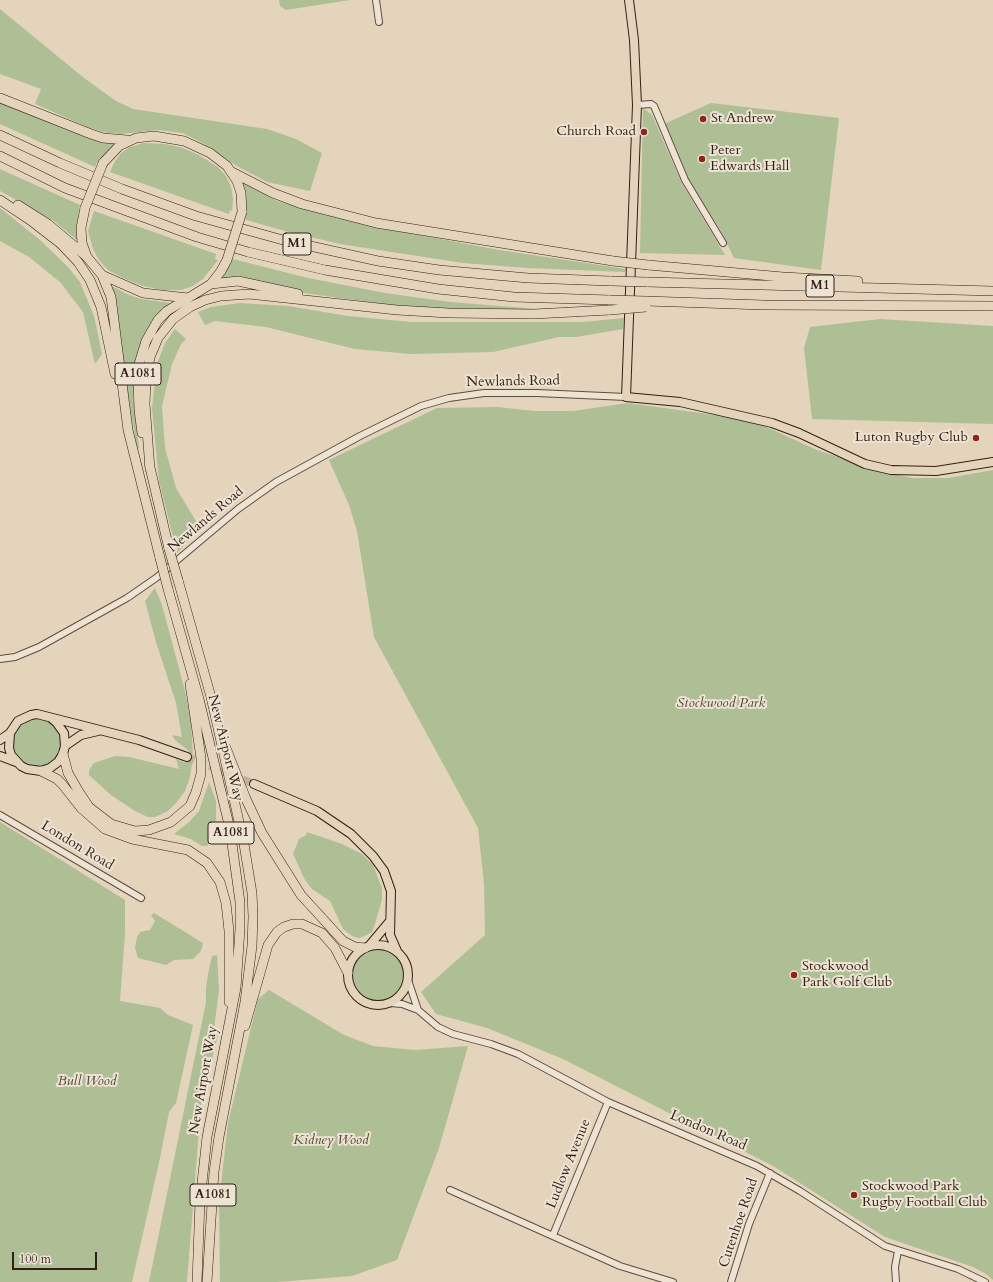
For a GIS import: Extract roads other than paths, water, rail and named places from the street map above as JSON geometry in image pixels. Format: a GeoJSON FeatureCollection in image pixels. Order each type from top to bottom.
{"type":"FeatureCollection","features":[{"type":"Feature","properties":{"kind":"highway"},"geometry":{"type":"LineString","coordinates":[[0,98],[91,134],[112,139],[129,140]]}},
{"type":"Feature","properties":{"kind":"highway","name":"M1"},"geometry":{"type":"LineString","coordinates":[[0,135],[60,164],[122,189],[196,216],[297,244],[378,261],[439,270],[528,278],[993,290]]}},
{"type":"Feature","properties":{"kind":"highway"},"geometry":{"type":"LineString","coordinates":[[87,257],[81,235],[81,222],[103,163],[115,149],[129,140],[143,136],[154,136],[184,141],[210,153],[227,166],[232,172],[241,193],[242,212],[227,260],[211,284]]}},
{"type":"Feature","properties":{"kind":"highway","name":"M1"},"geometry":{"type":"LineString","coordinates":[[0,156],[65,188],[197,237],[248,252],[317,269],[438,289],[514,297],[610,300],[646,304],[718,308],[764,305],[993,306]]}},
{"type":"Feature","properties":{"kind":"highway"},"geometry":{"type":"LineString","coordinates":[[232,172],[287,199],[376,223],[613,261],[648,266],[783,277],[993,290]]}},
{"type":"Feature","properties":{"kind":"highway"},"geometry":{"type":"LineString","coordinates":[[0,195],[48,224],[87,257],[102,275],[143,294],[188,298]]}},
{"type":"Feature","properties":{"kind":"highway"},"geometry":{"type":"LineString","coordinates":[[0,200],[30,220],[61,244],[78,262],[90,280],[101,307],[116,381],[124,408]]}},
{"type":"Feature","properties":{"kind":"highway","name":"New Airport Way"},"geometry":{"type":"LineString","coordinates":[[102,275],[111,297],[124,408],[136,467],[199,699],[234,846],[240,902],[240,929],[236,988],[207,1137],[197,1247],[197,1282]]}},
{"type":"Feature","properties":{"kind":"highway"},"geometry":{"type":"LineString","coordinates":[[211,284],[232,281],[246,282],[335,303]]}},
{"type":"Feature","properties":{"kind":"highway","name":"New Airport Way"},"geometry":{"type":"LineString","coordinates":[[207,1282],[208,1253],[218,1144],[248,977],[252,946],[252,892],[244,844],[217,726],[200,656],[169,549],[150,469],[139,410],[140,364],[146,341],[158,320],[172,308],[211,284]]}},
{"type":"Feature","properties":{"kind":"highway"},"geometry":{"type":"LineString","coordinates":[[150,469],[145,404],[146,381],[154,347],[158,338],[173,319],[197,303],[221,296],[236,294],[397,310],[449,313],[534,314],[610,310],[646,304]]}},
{"type":"Feature","properties":{"kind":"highway","name":"A1081"},"geometry":{"type":"LineString","coordinates":[[64,750],[68,773],[79,792],[89,806],[112,824],[135,831],[149,830],[171,822],[182,814],[190,806],[201,774],[201,758],[184,645]]}},
{"type":"Feature","properties":{"kind":"highway","name":"A1081"},"geometry":{"type":"LineString","coordinates":[[217,726],[254,818],[301,895],[322,920],[344,941],[356,947],[367,947]]}},
{"type":"Feature","properties":{"kind":"highway","name":"A1081"},"geometry":{"type":"LineString","coordinates":[[41,771],[62,784],[81,808],[105,829],[132,839],[188,850],[208,863],[220,882],[226,903],[229,932],[228,1025]]}},
{"type":"Feature","properties":{"kind":"highway","name":"A1081"},"geometry":{"type":"LineString","coordinates":[[232,1069],[264,954],[277,932],[293,924],[302,924],[316,929],[335,948],[348,973]]}},
{"type":"Feature","properties":{"kind":"highway","name":"A1081"},"geometry":{"type":"LineString","coordinates":[[192,1282],[197,1247]]}},
{"type":"Feature","properties":{"kind":"highway","name":"A1081"},"geometry":{"type":"LineString","coordinates":[[208,1253],[212,1282]]}},
{"type":"Feature","properties":{"kind":"main road"},"geometry":{"type":"LineString","coordinates":[[626,396],[637,105],[634,40],[629,0]]}},
{"type":"Feature","properties":{"kind":"main road","name":"Newlands Road"},"geometry":{"type":"LineString","coordinates":[[626,396],[680,402],[772,423],[799,432],[865,464],[891,470],[936,471],[993,462]]}},
{"type":"Feature","properties":{"kind":"main road"},"geometry":{"type":"LineString","coordinates":[[0,740],[10,733],[18,721],[30,715],[44,715],[139,740],[187,757]]}},
{"type":"Feature","properties":{"kind":"main road"},"geometry":{"type":"LineString","coordinates":[[51,718],[61,727],[64,733],[64,750]]}},
{"type":"Feature","properties":{"kind":"main road"},"geometry":{"type":"LineString","coordinates":[[0,756],[16,762],[27,769],[41,771],[50,768],[58,762],[64,750],[81,734],[99,730]]}},
{"type":"Feature","properties":{"kind":"main road"},"geometry":{"type":"LineString","coordinates":[[10,733],[9,748],[16,762]]}},
{"type":"Feature","properties":{"kind":"main road"},"geometry":{"type":"LineString","coordinates":[[254,784],[317,811],[362,844],[384,871],[392,890],[390,935],[397,951],[407,964],[408,980],[402,994],[390,1003],[377,1005],[364,1002],[352,990],[348,973],[353,958],[367,947],[390,921]]}},
{"type":"Feature","properties":{"kind":"main road"},"geometry":{"type":"LineString","coordinates":[[367,947],[384,945],[397,951]]}},
{"type":"Feature","properties":{"kind":"street"},"geometry":{"type":"LineString","coordinates":[[376,0],[379,22]]}},
{"type":"Feature","properties":{"kind":"street"},"geometry":{"type":"LineString","coordinates":[[637,105],[651,104],[654,106],[685,180],[723,243]]}},
{"type":"Feature","properties":{"kind":"street","name":"Newlands Road"},"geometry":{"type":"LineString","coordinates":[[0,659],[15,657],[38,647],[126,598],[156,578],[238,509],[276,482],[360,436],[422,406],[449,398],[484,393],[537,392],[626,396]]}},
{"type":"Feature","properties":{"kind":"street","name":"London Road"},"geometry":{"type":"LineString","coordinates":[[0,815],[141,898]]}},
{"type":"Feature","properties":{"kind":"street"},"geometry":{"type":"LineString","coordinates":[[408,980],[418,1010]]}},
{"type":"Feature","properties":{"kind":"street","name":"London Road"},"geometry":{"type":"LineString","coordinates":[[390,1003],[402,1004],[418,1010],[445,1031],[463,1038],[491,1044],[518,1054],[608,1102],[730,1153],[770,1173],[838,1215],[875,1241],[898,1251],[958,1269],[985,1282]]}},
{"type":"Feature","properties":{"kind":"street","name":"Ludlow Avenue"},"geometry":{"type":"LineString","coordinates":[[553,1235],[608,1102]]}},
{"type":"Feature","properties":{"kind":"street","name":"Cutenhoe Road"},"geometry":{"type":"LineString","coordinates":[[731,1282],[749,1224],[770,1173]]}},
{"type":"Feature","properties":{"kind":"street"},"geometry":{"type":"LineString","coordinates":[[450,1190],[620,1266],[673,1282]]}},
{"type":"Feature","properties":{"kind":"street"},"geometry":{"type":"LineString","coordinates":[[896,1282],[895,1267],[898,1251]]}},
{"type":"Feature","properties":{"kind":"tunnel"},"geometry":{"type":"LineString","coordinates":[[187,757],[254,784]]}},
{"type":"Feature","properties":{"kind":"place","name":"St Andrew"},"geometry":{"type":"Point","coordinates":[703,119]}},
{"type":"Feature","properties":{"kind":"place","name":"Church Road"},"geometry":{"type":"Point","coordinates":[644,132]}},
{"type":"Feature","properties":{"kind":"place","name":"Peter Edwards Hall"},"geometry":{"type":"Point","coordinates":[702,159]}},
{"type":"Feature","properties":{"kind":"place","name":"Luton Rugby Club"},"geometry":{"type":"Point","coordinates":[976,438]}},
{"type":"Feature","properties":{"kind":"place","name":"Stockwood Park Golf Club"},"geometry":{"type":"Point","coordinates":[794,975]}},
{"type":"Feature","properties":{"kind":"place","name":"Stockwood Park Rugby Football Club"},"geometry":{"type":"Point","coordinates":[854,1195]}},
{"type":"Feature","properties":{"kind":"park label","name":"Stockwood Park"},"geometry":{"type":"Point","coordinates":[721,704]}},
{"type":"Feature","properties":{"kind":"park label","name":"Bull Wood"},"geometry":{"type":"Point","coordinates":[87,1082]}},
{"type":"Feature","properties":{"kind":"park label","name":"Kidney Wood"},"geometry":{"type":"Point","coordinates":[331,1141]}}]}
